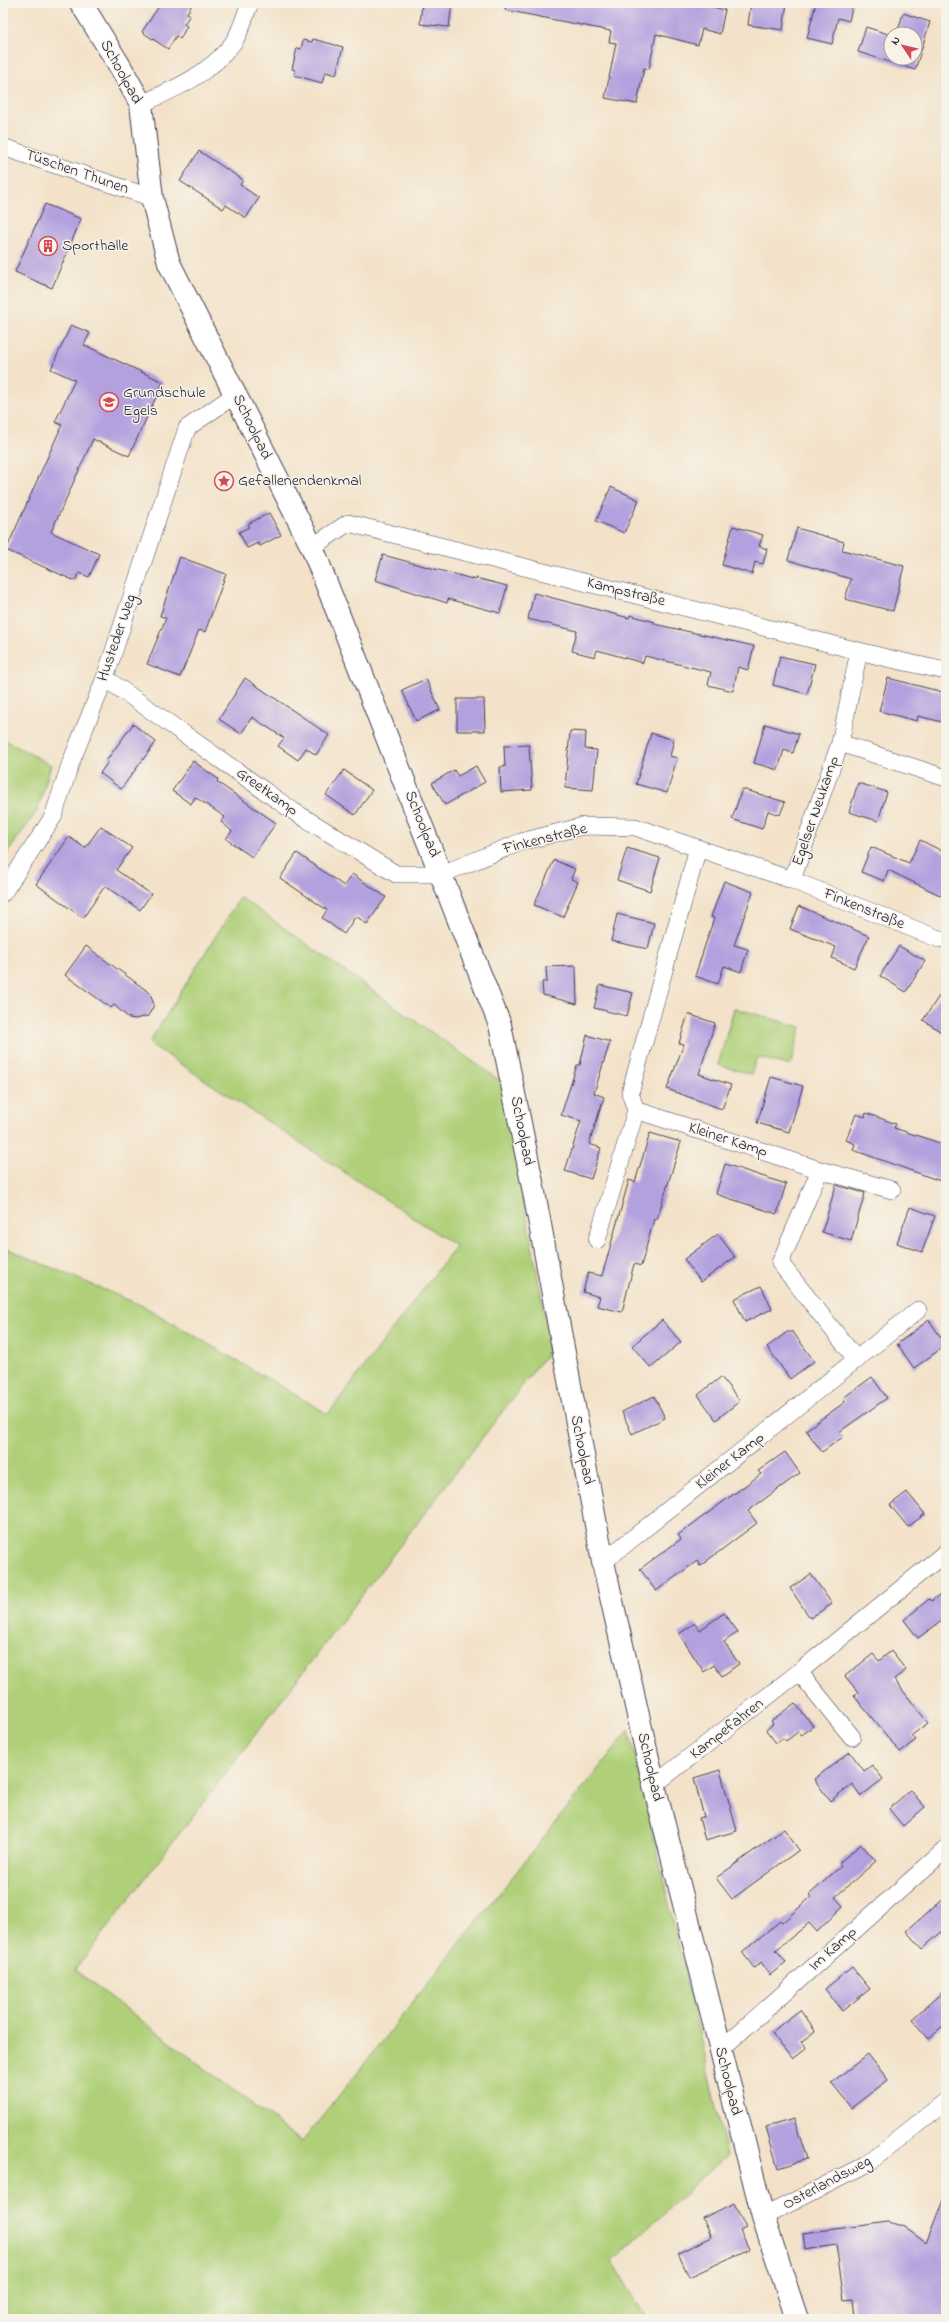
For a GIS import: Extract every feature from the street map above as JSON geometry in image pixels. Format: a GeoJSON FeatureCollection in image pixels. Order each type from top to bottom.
{"type":"FeatureCollection","features":[{"type":"Feature","properties":{"kind":"street","name":"Schoolpad"},"geometry":{"type":"LineString","coordinates":[[81,3],[141,104],[152,198],[169,263],[312,547],[442,874],[500,1025],[533,1187],[603,1562],[654,1785],[763,2217],[797,2319]]}},
{"type":"Feature","properties":{"kind":"street"},"geometry":{"type":"LineString","coordinates":[[141,104],[185,84],[206,70],[234,42],[250,3]]}},
{"type":"Feature","properties":{"kind":"street","name":"Tüschen Thunen"},"geometry":{"type":"LineString","coordinates":[[3,146],[152,198]]}},
{"type":"Feature","properties":{"kind":"street","name":"Husteder Weg"},"geometry":{"type":"LineString","coordinates":[[3,894],[53,817],[72,762],[105,678],[187,428],[236,394]]}},
{"type":"Feature","properties":{"kind":"street","name":"Kampstraße"},"geometry":{"type":"LineString","coordinates":[[312,547],[348,523],[859,651],[946,671]]}},
{"type":"Feature","properties":{"kind":"street","name":"Egelser Neukamp"},"geometry":{"type":"LineString","coordinates":[[792,880],[840,743],[859,651]]}},
{"type":"Feature","properties":{"kind":"street","name":"Greetkamp"},"geometry":{"type":"LineString","coordinates":[[105,678],[293,811],[396,874],[442,874]]}},
{"type":"Feature","properties":{"kind":"street","name":"Egelser Neukamp"},"geometry":{"type":"LineString","coordinates":[[840,743],[946,778]]}},
{"type":"Feature","properties":{"kind":"street","name":"Finkenstraße"},"geometry":{"type":"LineString","coordinates":[[442,874],[521,842],[584,826],[635,827],[792,880],[939,939]]}},
{"type":"Feature","properties":{"kind":"street"},"geometry":{"type":"LineString","coordinates":[[597,1240],[636,1110],[630,1093],[698,848]]}},
{"type":"Feature","properties":{"kind":"street","name":"Kleiner Kamp"},"geometry":{"type":"LineString","coordinates":[[636,1110],[820,1170],[892,1190]]}},
{"type":"Feature","properties":{"kind":"street"},"geometry":{"type":"LineString","coordinates":[[820,1170],[780,1263],[857,1360]]}},
{"type":"Feature","properties":{"kind":"street","name":"Kleiner Kamp"},"geometry":{"type":"LineString","coordinates":[[603,1562],[918,1310]]}},
{"type":"Feature","properties":{"kind":"street","name":"Kampefahren"},"geometry":{"type":"LineString","coordinates":[[654,1785],[944,1557]]}},
{"type":"Feature","properties":{"kind":"street"},"geometry":{"type":"LineString","coordinates":[[799,1672],[852,1737]]}},
{"type":"Feature","properties":{"kind":"street","name":"Im Kamp"},"geometry":{"type":"LineString","coordinates":[[720,2050],[946,1849]]}},
{"type":"Feature","properties":{"kind":"street","name":"Osterlandsweg"},"geometry":{"type":"LineString","coordinates":[[763,2217],[867,2164],[946,2102]]}},
{"type":"Feature","properties":{"kind":"green space"},"geometry":{"type":"Polygon","coordinates":[[[3,739],[51,765],[37,811],[3,859],[3,739]]]}},
{"type":"Feature","properties":{"kind":"green space"},"geometry":{"type":"Polygon","coordinates":[[[240,897],[502,1082],[551,1348],[75,1970],[302,2142],[629,1730],[727,2155],[612,2261],[647,2319],[3,2319],[3,1247],[145,1307],[328,1414],[456,1246],[149,1043],[240,897]]]}},
{"type":"Feature","properties":{"kind":"green space"},"geometry":{"type":"Polygon","coordinates":[[[734,1008],[801,1027],[790,1066],[757,1057],[751,1074],[718,1065],[734,1008]]]}},
{"type":"Feature","properties":{"kind":"building"},"geometry":{"type":"Polygon","coordinates":[[[161,3],[193,3],[187,13],[190,15],[184,24],[187,26],[180,39],[176,36],[168,49],[142,32],[161,3]]]}},
{"type":"Feature","properties":{"kind":"building"},"geometry":{"type":"Polygon","coordinates":[[[422,3],[452,3],[449,27],[420,24],[422,3]]]}},
{"type":"Feature","properties":{"kind":"building"},"geometry":{"type":"Polygon","coordinates":[[[506,3],[709,3],[708,6],[725,10],[720,34],[702,29],[698,45],[656,34],[649,69],[644,68],[637,104],[605,98],[616,43],[609,42],[611,31],[505,10],[506,3]]]}},
{"type":"Feature","properties":{"kind":"building"},"geometry":{"type":"Polygon","coordinates":[[[751,3],[787,3],[783,30],[748,25],[751,3]]]}},
{"type":"Feature","properties":{"kind":"building"},"geometry":{"type":"Polygon","coordinates":[[[816,3],[853,3],[849,21],[838,18],[832,44],[807,38],[816,3]]]}},
{"type":"Feature","properties":{"kind":"building"},"geometry":{"type":"Polygon","coordinates":[[[903,13],[930,22],[923,44],[923,26],[899,26],[903,13]]]}},
{"type":"Feature","properties":{"kind":"building"},"geometry":{"type":"Polygon","coordinates":[[[866,27],[883,32],[883,60],[858,52],[866,27]]]}},
{"type":"Feature","properties":{"kind":"building"},"geometry":{"type":"Polygon","coordinates":[[[313,39],[343,47],[336,75],[325,72],[322,83],[294,75],[295,70],[292,69],[297,48],[301,49],[303,40],[312,42],[313,39]]]}},
{"type":"Feature","properties":{"kind":"building"},"geometry":{"type":"Polygon","coordinates":[[[902,66],[916,66],[915,70],[902,66]]]}},
{"type":"Feature","properties":{"kind":"building"},"geometry":{"type":"Polygon","coordinates":[[[199,151],[243,180],[240,185],[259,198],[246,218],[226,205],[223,209],[180,181],[199,151]]]}},
{"type":"Feature","properties":{"kind":"building","name":"Sporthalle"},"geometry":{"type":"Polygon","coordinates":[[[45,204],[81,219],[52,288],[15,272],[45,204]]]}},
{"type":"Feature","properties":{"kind":"building"},"geometry":{"type":"Polygon","coordinates":[[[71,325],[90,333],[84,345],[163,382],[129,456],[93,439],[51,532],[99,554],[89,577],[79,573],[75,581],[6,550],[62,425],[55,422],[75,380],[51,369],[71,325]]]}},
{"type":"Feature","properties":{"kind":"building"},"geometry":{"type":"Polygon","coordinates":[[[611,487],[639,500],[624,533],[596,521],[611,487]]]}},
{"type":"Feature","properties":{"kind":"building"},"geometry":{"type":"Polygon","coordinates":[[[269,513],[281,535],[260,546],[258,543],[247,548],[239,532],[249,527],[248,524],[269,513]]]}},
{"type":"Feature","properties":{"kind":"building"},"geometry":{"type":"Polygon","coordinates":[[[733,526],[763,535],[759,546],[767,549],[763,564],[755,562],[752,574],[722,565],[733,526]]]}},
{"type":"Feature","properties":{"kind":"building"},"geometry":{"type":"Polygon","coordinates":[[[797,528],[844,542],[842,550],[904,566],[893,611],[845,599],[851,579],[788,560],[797,528]]]}},
{"type":"Feature","properties":{"kind":"building"},"geometry":{"type":"Polygon","coordinates":[[[383,555],[476,580],[476,578],[507,586],[500,613],[448,599],[447,603],[375,580],[383,555]]]}},
{"type":"Feature","properties":{"kind":"building"},"geometry":{"type":"Polygon","coordinates":[[[180,557],[226,574],[205,632],[199,630],[180,677],[147,664],[166,618],[160,616],[180,557]]]}},
{"type":"Feature","properties":{"kind":"building"},"geometry":{"type":"Polygon","coordinates":[[[534,593],[629,618],[630,615],[655,622],[654,624],[754,646],[748,670],[738,667],[733,691],[708,685],[711,672],[645,656],[643,663],[597,650],[595,657],[572,651],[577,631],[528,619],[534,593]]]}},
{"type":"Feature","properties":{"kind":"building"},"geometry":{"type":"Polygon","coordinates":[[[780,656],[815,664],[807,694],[773,685],[780,656]]]}},
{"type":"Feature","properties":{"kind":"building"},"geometry":{"type":"Polygon","coordinates":[[[245,678],[329,735],[316,755],[306,748],[298,760],[278,746],[284,738],[252,717],[241,734],[219,719],[245,678]]]}},
{"type":"Feature","properties":{"kind":"building"},"geometry":{"type":"Polygon","coordinates":[[[888,678],[946,693],[946,723],[918,716],[917,721],[879,711],[888,678]]]}},
{"type":"Feature","properties":{"kind":"building"},"geometry":{"type":"Polygon","coordinates":[[[426,679],[440,710],[416,721],[402,690],[426,679]]]}},
{"type":"Feature","properties":{"kind":"building"},"geometry":{"type":"Polygon","coordinates":[[[457,699],[484,699],[485,731],[457,731],[457,699]]]}},
{"type":"Feature","properties":{"kind":"building"},"geometry":{"type":"Polygon","coordinates":[[[133,724],[156,742],[121,789],[100,773],[108,762],[106,761],[133,724]]]}},
{"type":"Feature","properties":{"kind":"building"},"geometry":{"type":"Polygon","coordinates":[[[765,724],[799,734],[793,753],[784,750],[778,770],[754,763],[765,724]]]}},
{"type":"Feature","properties":{"kind":"building"},"geometry":{"type":"Polygon","coordinates":[[[570,731],[586,732],[585,749],[597,750],[593,790],[565,788],[570,731]]]}},
{"type":"Feature","properties":{"kind":"building"},"geometry":{"type":"Polygon","coordinates":[[[651,733],[674,740],[670,756],[677,758],[667,793],[636,784],[651,733]]]}},
{"type":"Feature","properties":{"kind":"building"},"geometry":{"type":"Polygon","coordinates":[[[529,745],[532,790],[501,792],[500,767],[505,767],[504,746],[529,745]]]}},
{"type":"Feature","properties":{"kind":"building"},"geometry":{"type":"Polygon","coordinates":[[[193,761],[218,779],[217,782],[276,823],[252,857],[226,839],[232,831],[221,822],[225,817],[195,797],[191,804],[172,791],[193,761]]]}},
{"type":"Feature","properties":{"kind":"building"},"geometry":{"type":"Polygon","coordinates":[[[476,766],[485,782],[445,805],[432,783],[454,770],[458,776],[476,766]]]}},
{"type":"Feature","properties":{"kind":"building"},"geometry":{"type":"Polygon","coordinates":[[[344,770],[372,790],[355,815],[326,795],[344,770]]]}},
{"type":"Feature","properties":{"kind":"building"},"geometry":{"type":"Polygon","coordinates":[[[858,783],[887,792],[878,821],[849,812],[858,783]]]}},
{"type":"Feature","properties":{"kind":"building"},"geometry":{"type":"Polygon","coordinates":[[[742,789],[785,802],[780,815],[768,811],[762,829],[732,819],[742,789]]]}},
{"type":"Feature","properties":{"kind":"building"},"geometry":{"type":"Polygon","coordinates":[[[101,826],[132,848],[116,870],[151,894],[140,910],[105,886],[83,918],[36,884],[69,837],[85,848],[101,826]]]}},
{"type":"Feature","properties":{"kind":"building"},"geometry":{"type":"Polygon","coordinates":[[[920,840],[946,853],[946,898],[888,870],[884,881],[861,872],[871,847],[909,863],[920,840]]]}},
{"type":"Feature","properties":{"kind":"building"},"geometry":{"type":"Polygon","coordinates":[[[627,848],[660,858],[650,891],[617,880],[627,848]]]}},
{"type":"Feature","properties":{"kind":"building"},"geometry":{"type":"Polygon","coordinates":[[[297,853],[344,886],[352,874],[386,897],[367,924],[356,916],[344,934],[322,918],[327,910],[280,878],[297,853]]]}},
{"type":"Feature","properties":{"kind":"building"},"geometry":{"type":"Polygon","coordinates":[[[554,860],[575,869],[571,879],[578,882],[563,917],[534,905],[554,860]]]}},
{"type":"Feature","properties":{"kind":"building"},"geometry":{"type":"Polygon","coordinates":[[[724,881],[753,892],[734,945],[748,949],[741,972],[724,966],[718,984],[695,976],[714,918],[711,917],[724,881]]]}},
{"type":"Feature","properties":{"kind":"building"},"geometry":{"type":"Polygon","coordinates":[[[799,906],[869,936],[854,968],[832,958],[836,947],[790,929],[799,906]]]}},
{"type":"Feature","properties":{"kind":"building"},"geometry":{"type":"Polygon","coordinates":[[[617,914],[654,923],[648,949],[611,941],[617,914]]]}},
{"type":"Feature","properties":{"kind":"building"},"geometry":{"type":"Polygon","coordinates":[[[86,946],[150,993],[154,1005],[148,1016],[135,1019],[129,1018],[114,1005],[111,1008],[65,975],[86,946]]]}},
{"type":"Feature","properties":{"kind":"building"},"geometry":{"type":"Polygon","coordinates":[[[899,946],[925,961],[906,992],[880,976],[899,946]]]}},
{"type":"Feature","properties":{"kind":"building"},"geometry":{"type":"Polygon","coordinates":[[[576,966],[577,1004],[543,995],[542,982],[547,982],[546,967],[576,966]]]}},
{"type":"Feature","properties":{"kind":"building"},"geometry":{"type":"Polygon","coordinates":[[[600,985],[633,993],[627,1016],[594,1008],[600,985]]]}},
{"type":"Feature","properties":{"kind":"building"},"geometry":{"type":"Polygon","coordinates":[[[946,986],[946,1035],[923,1020],[946,986]]]}},
{"type":"Feature","properties":{"kind":"building"},"geometry":{"type":"Polygon","coordinates":[[[688,1014],[715,1023],[699,1074],[731,1085],[722,1109],[667,1089],[684,1044],[679,1043],[688,1014]]]}},
{"type":"Feature","properties":{"kind":"building"},"geometry":{"type":"Polygon","coordinates":[[[587,1035],[610,1042],[594,1093],[604,1097],[589,1144],[601,1148],[591,1179],[565,1171],[581,1121],[561,1115],[577,1065],[580,1065],[587,1035]]]}},
{"type":"Feature","properties":{"kind":"building"},"geometry":{"type":"Polygon","coordinates":[[[771,1077],[803,1086],[789,1132],[757,1123],[771,1077]]]}},
{"type":"Feature","properties":{"kind":"building"},"geometry":{"type":"Polygon","coordinates":[[[866,1113],[896,1124],[894,1128],[946,1145],[946,1183],[853,1150],[855,1144],[846,1140],[856,1114],[865,1117],[866,1113]]]}},
{"type":"Feature","properties":{"kind":"building"},"geometry":{"type":"Polygon","coordinates":[[[650,1133],[681,1142],[657,1219],[654,1219],[641,1266],[634,1264],[622,1312],[597,1306],[600,1297],[583,1292],[588,1273],[602,1276],[629,1180],[635,1182],[650,1133]]]}},
{"type":"Feature","properties":{"kind":"building"},"geometry":{"type":"Polygon","coordinates":[[[725,1164],[786,1184],[777,1214],[716,1194],[725,1164]]]}},
{"type":"Feature","properties":{"kind":"building"},"geometry":{"type":"Polygon","coordinates":[[[836,1185],[865,1193],[851,1241],[822,1232],[836,1185]]]}},
{"type":"Feature","properties":{"kind":"building"},"geometry":{"type":"Polygon","coordinates":[[[910,1207],[935,1216],[922,1252],[897,1243],[910,1207]]]}},
{"type":"Feature","properties":{"kind":"building"},"geometry":{"type":"Polygon","coordinates":[[[718,1234],[735,1257],[701,1282],[684,1259],[718,1234]]]}},
{"type":"Feature","properties":{"kind":"building"},"geometry":{"type":"Polygon","coordinates":[[[761,1286],[772,1309],[745,1322],[734,1299],[761,1286]]]}},
{"type":"Feature","properties":{"kind":"building"},"geometry":{"type":"Polygon","coordinates":[[[662,1320],[681,1342],[651,1368],[632,1346],[662,1320]]]}},
{"type":"Feature","properties":{"kind":"building"},"geometry":{"type":"Polygon","coordinates":[[[929,1320],[946,1345],[914,1368],[897,1344],[929,1320]]]}},
{"type":"Feature","properties":{"kind":"building"},"geometry":{"type":"Polygon","coordinates":[[[787,1332],[793,1332],[814,1361],[790,1379],[767,1347],[787,1332]]]}},
{"type":"Feature","properties":{"kind":"building"},"geometry":{"type":"Polygon","coordinates":[[[721,1377],[740,1401],[716,1420],[698,1395],[721,1377]]]}},
{"type":"Feature","properties":{"kind":"building"},"geometry":{"type":"Polygon","coordinates":[[[872,1377],[887,1398],[839,1432],[843,1437],[822,1452],[806,1430],[845,1402],[843,1398],[872,1377]]]}},
{"type":"Feature","properties":{"kind":"building"},"geometry":{"type":"Polygon","coordinates":[[[654,1396],[665,1418],[632,1434],[622,1412],[654,1396]]]}},
{"type":"Feature","properties":{"kind":"building"},"geometry":{"type":"Polygon","coordinates":[[[785,1452],[800,1473],[748,1511],[757,1523],[700,1566],[697,1561],[656,1591],[640,1569],[681,1539],[678,1535],[761,1474],[758,1471],[785,1452]]]}},
{"type":"Feature","properties":{"kind":"building"},"geometry":{"type":"Polygon","coordinates":[[[907,1492],[925,1514],[908,1527],[890,1505],[907,1492]]]}},
{"type":"Feature","properties":{"kind":"building"},"geometry":{"type":"Polygon","coordinates":[[[811,1574],[832,1604],[810,1618],[790,1588],[811,1574]]]}},
{"type":"Feature","properties":{"kind":"building"},"geometry":{"type":"Polygon","coordinates":[[[939,1595],[946,1605],[946,1618],[918,1638],[904,1620],[929,1599],[931,1601],[939,1595]]]}},
{"type":"Feature","properties":{"kind":"building"},"geometry":{"type":"Polygon","coordinates":[[[724,1613],[738,1632],[724,1642],[739,1664],[722,1676],[714,1665],[704,1672],[679,1634],[695,1623],[700,1630],[724,1613]]]}},
{"type":"Feature","properties":{"kind":"building"},"geometry":{"type":"Polygon","coordinates":[[[891,1651],[906,1670],[894,1679],[928,1723],[912,1735],[916,1740],[900,1752],[854,1696],[858,1692],[845,1676],[873,1654],[879,1661],[891,1651]]]}},
{"type":"Feature","properties":{"kind":"building"},"geometry":{"type":"Polygon","coordinates":[[[795,1703],[813,1726],[801,1735],[798,1732],[786,1741],[783,1738],[776,1743],[766,1730],[773,1724],[771,1721],[795,1703]]]}},
{"type":"Feature","properties":{"kind":"building"},"geometry":{"type":"Polygon","coordinates":[[[850,1752],[864,1771],[872,1765],[883,1779],[861,1796],[852,1784],[830,1801],[814,1779],[850,1752]]]}},
{"type":"Feature","properties":{"kind":"building"},"geometry":{"type":"Polygon","coordinates":[[[720,1770],[737,1831],[705,1840],[699,1818],[704,1817],[694,1778],[720,1770]]]}},
{"type":"Feature","properties":{"kind":"building"},"geometry":{"type":"Polygon","coordinates":[[[910,1790],[925,1807],[903,1826],[889,1809],[910,1790]]]}},
{"type":"Feature","properties":{"kind":"building"},"geometry":{"type":"Polygon","coordinates":[[[784,1829],[799,1850],[732,1899],[716,1878],[784,1829]]]}},
{"type":"Feature","properties":{"kind":"building"},"geometry":{"type":"Polygon","coordinates":[[[861,1844],[876,1861],[835,1897],[843,1906],[817,1932],[809,1923],[776,1950],[786,1962],[770,1975],[761,1962],[754,1968],[742,1952],[780,1921],[782,1923],[811,1897],[809,1895],[841,1866],[839,1863],[861,1844]]]}},
{"type":"Feature","properties":{"kind":"building"},"geometry":{"type":"Polygon","coordinates":[[[946,1897],[946,1928],[922,1949],[906,1931],[946,1897]]]}},
{"type":"Feature","properties":{"kind":"building"},"geometry":{"type":"Polygon","coordinates":[[[852,1967],[870,1989],[842,2011],[825,1989],[852,1967]]]}},
{"type":"Feature","properties":{"kind":"building"},"geometry":{"type":"Polygon","coordinates":[[[946,1989],[946,2023],[929,2038],[912,2019],[946,1989]]]}},
{"type":"Feature","properties":{"kind":"building"},"geometry":{"type":"Polygon","coordinates":[[[800,2010],[815,2031],[801,2042],[806,2048],[792,2059],[771,2032],[800,2010]]]}},
{"type":"Feature","properties":{"kind":"building"},"geometry":{"type":"Polygon","coordinates":[[[868,2054],[888,2080],[851,2108],[831,2083],[868,2054]]]}},
{"type":"Feature","properties":{"kind":"building"},"geometry":{"type":"Polygon","coordinates":[[[794,2119],[807,2159],[778,2168],[766,2127],[794,2119]]]}},
{"type":"Feature","properties":{"kind":"building"},"geometry":{"type":"Polygon","coordinates":[[[945,2195],[946,2319],[855,2319],[853,2299],[844,2300],[836,2245],[805,2250],[803,2233],[889,2222],[904,2227],[926,2243],[945,2195]]]}},
{"type":"Feature","properties":{"kind":"building"},"geometry":{"type":"Polygon","coordinates":[[[734,2203],[746,2227],[740,2230],[749,2249],[689,2277],[678,2253],[712,2237],[703,2218],[734,2203]]]}},
{"type":"Feature","properties":{"kind":"place","name":"Sporthalle"},"geometry":{"type":"Point","coordinates":[48,246]}},
{"type":"Feature","properties":{"kind":"place","name":"Grundschule Egels"},"geometry":{"type":"Point","coordinates":[109,402]}},
{"type":"Feature","properties":{"kind":"place","name":"Gefallenendenkmal"},"geometry":{"type":"Point","coordinates":[224,481]}}]}
